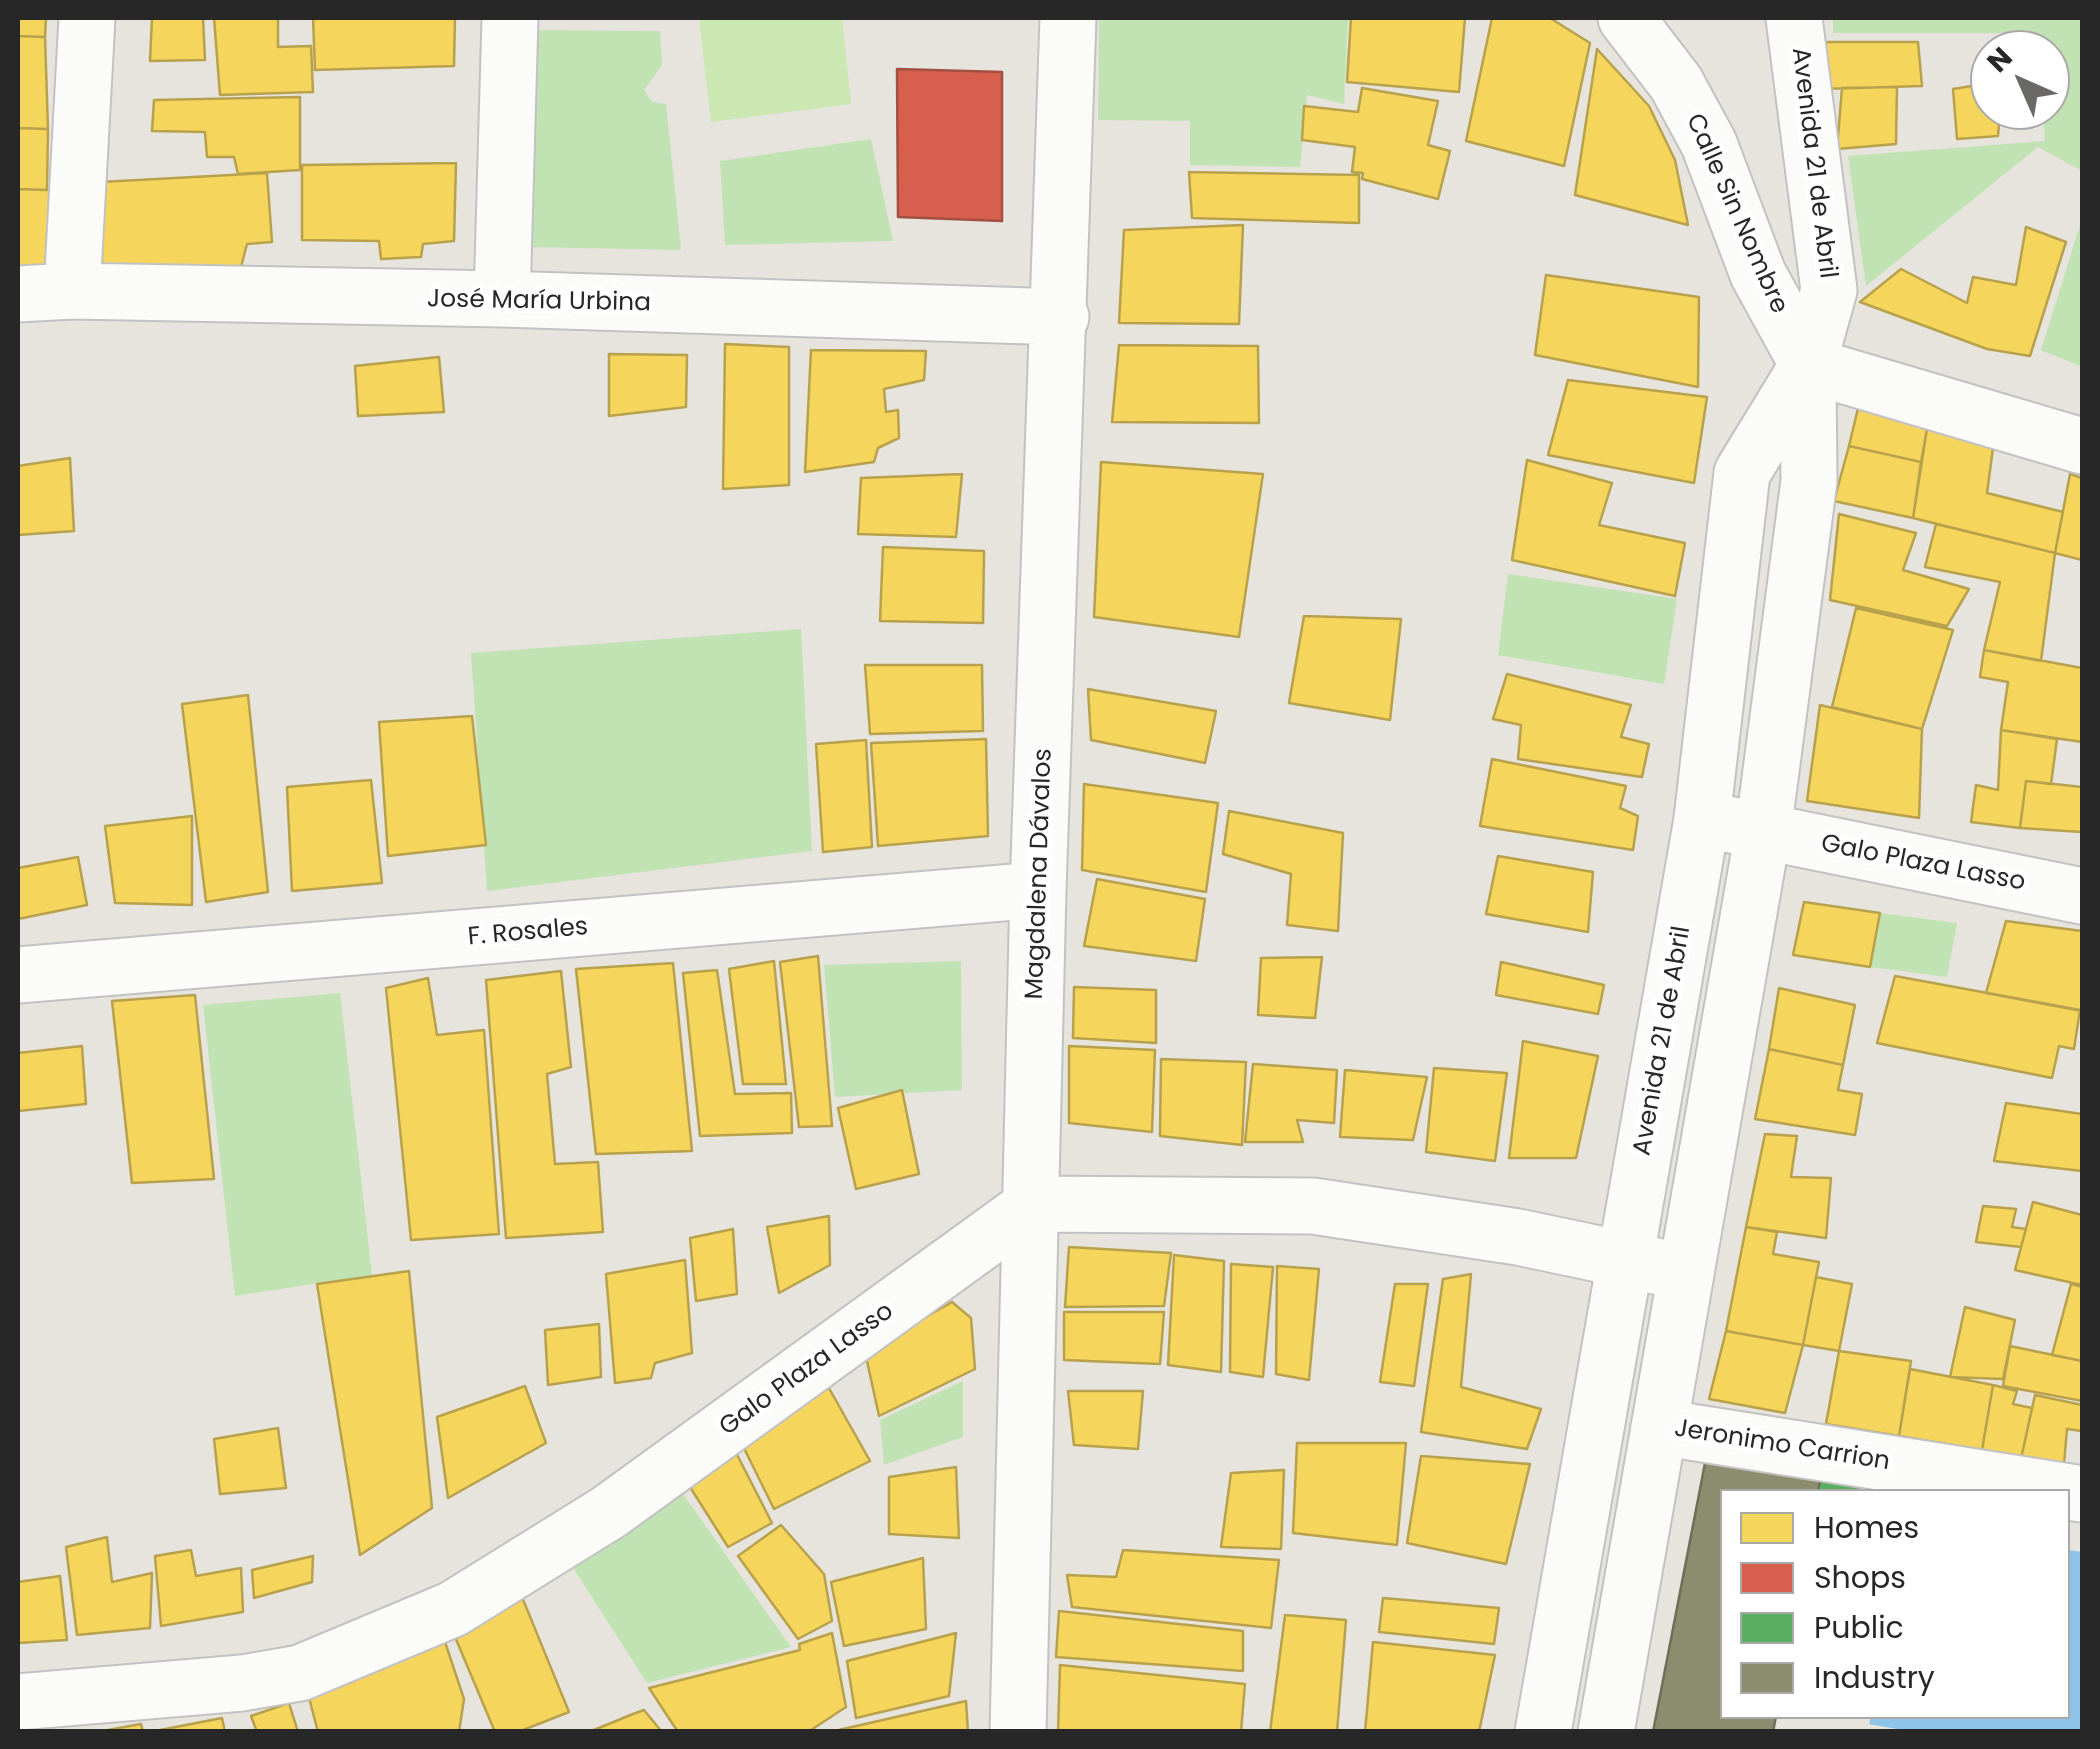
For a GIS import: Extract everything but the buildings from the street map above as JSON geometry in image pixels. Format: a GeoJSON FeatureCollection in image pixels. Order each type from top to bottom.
{"type":"FeatureCollection","features":[{"type":"Feature","properties":{"kind":"street"},"geometry":{"type":"LineString","coordinates":[[72,292],[87,18]]}},
{"type":"Feature","properties":{"kind":"street"},"geometry":{"type":"LineString","coordinates":[[502,299],[510,18]]}},
{"type":"Feature","properties":{"kind":"street","name":"Magdalena Dávalos"},"geometry":{"type":"LineString","coordinates":[[1018,1732],[1034,1204],[1038,890],[1061,317],[1068,18]]}},
{"type":"Feature","properties":{"kind":"street","name":"Calle Sin Nombre"},"geometry":{"type":"LineString","coordinates":[[1626,18],[1676,83],[1758,274],[1808,365]]}},
{"type":"Feature","properties":{"kind":"street","name":"Avenida 21 de Abril"},"geometry":{"type":"LineString","coordinates":[[1543,1732],[1702,819],[1742,474],[1808,365],[1829,290],[1794,18]]}},
{"type":"Feature","properties":{"kind":"street","name":"José María Urbina"},"geometry":{"type":"LineString","coordinates":[[18,294],[502,299],[1061,317]]}},
{"type":"Feature","properties":{"kind":"street"},"geometry":{"type":"LineString","coordinates":[[1808,365],[2082,446]]}},
{"type":"Feature","properties":{"kind":"street","name":"Avenida 21 de Abril"},"geometry":{"type":"LineString","coordinates":[[1606,1732],[1764,832],[1809,481],[1808,365]]}},
{"type":"Feature","properties":{"kind":"street","name":"Galo Plaza Lasso"},"geometry":{"type":"LineString","coordinates":[[1702,819],[2082,896]]}},
{"type":"Feature","properties":{"kind":"street","name":"F. Rosales"},"geometry":{"type":"LineString","coordinates":[[18,975],[1038,890]]}},
{"type":"Feature","properties":{"kind":"street"},"geometry":{"type":"LineString","coordinates":[[1034,1204],[1313,1206],[1624,1258],[1684,1272]]}},
{"type":"Feature","properties":{"kind":"street","name":"Galo Plaza Lasso"},"geometry":{"type":"LineString","coordinates":[[18,1702],[242,1683],[300,1674],[453,1609],[609,1512],[1034,1204]]}},
{"type":"Feature","properties":{"kind":"street","name":"Jeronimo Carrion"},"geometry":{"type":"LineString","coordinates":[[1659,1427],[2050,1489]]}},
{"type":"Feature","properties":{"kind":"green space"},"geometry":{"type":"Polygon","coordinates":[[[699,18],[842,18],[851,104],[711,122],[699,18]]]}},
{"type":"Feature","properties":{"kind":"green space"},"geometry":{"type":"Polygon","coordinates":[[[1099,18],[1348,18],[1344,104],[1307,95],[1300,167],[1190,165],[1190,121],[1098,120],[1099,18]]]}},
{"type":"Feature","properties":{"kind":"green space"},"geometry":{"type":"Polygon","coordinates":[[[1833,18],[2082,18],[2082,171],[2038,147],[1866,286],[1848,156],[2045,141],[2044,130],[2070,130],[2070,30],[1833,33],[1833,18]]]}},
{"type":"Feature","properties":{"kind":"green space"},"geometry":{"type":"Polygon","coordinates":[[[532,30],[660,31],[662,65],[644,90],[652,102],[666,104],[681,250],[527,247],[532,30]]]}},
{"type":"Feature","properties":{"kind":"green space"},"geometry":{"type":"Polygon","coordinates":[[[871,139],[893,241],[725,245],[720,161],[871,139]]]}},
{"type":"Feature","properties":{"kind":"green space"},"geometry":{"type":"Polygon","coordinates":[[[2082,219],[2082,367],[2041,350],[2082,219]]]}},
{"type":"Feature","properties":{"kind":"green space"},"geometry":{"type":"Polygon","coordinates":[[[1508,574],[1677,599],[1664,684],[1498,655],[1508,574]]]}},
{"type":"Feature","properties":{"kind":"green space"},"geometry":{"type":"Polygon","coordinates":[[[801,629],[812,851],[487,891],[471,653],[801,629]]]}},
{"type":"Feature","properties":{"kind":"green space"},"geometry":{"type":"Polygon","coordinates":[[[1880,913],[1957,923],[1947,977],[1870,967],[1880,913]]]}},
{"type":"Feature","properties":{"kind":"green space"},"geometry":{"type":"Polygon","coordinates":[[[961,961],[962,1090],[835,1097],[824,965],[961,961]]]}},
{"type":"Feature","properties":{"kind":"green space"},"geometry":{"type":"Polygon","coordinates":[[[340,993],[372,1275],[235,1296],[203,1005],[340,993]]]}},
{"type":"Feature","properties":{"kind":"green space"},"geometry":{"type":"Polygon","coordinates":[[[963,1381],[963,1437],[884,1465],[880,1420],[963,1381]]]}},
{"type":"Feature","properties":{"kind":"green space"},"geometry":{"type":"Polygon","coordinates":[[[676,1484],[791,1647],[647,1683],[563,1552],[676,1484]]]}},
{"type":"Feature","properties":{"kind":"water"},"geometry":{"type":"Polygon","coordinates":[[[2070,1550],[2082,1552],[2082,1731],[1914,1732],[1869,1724],[1870,1719],[2070,1719],[2070,1550]]]}}]}
